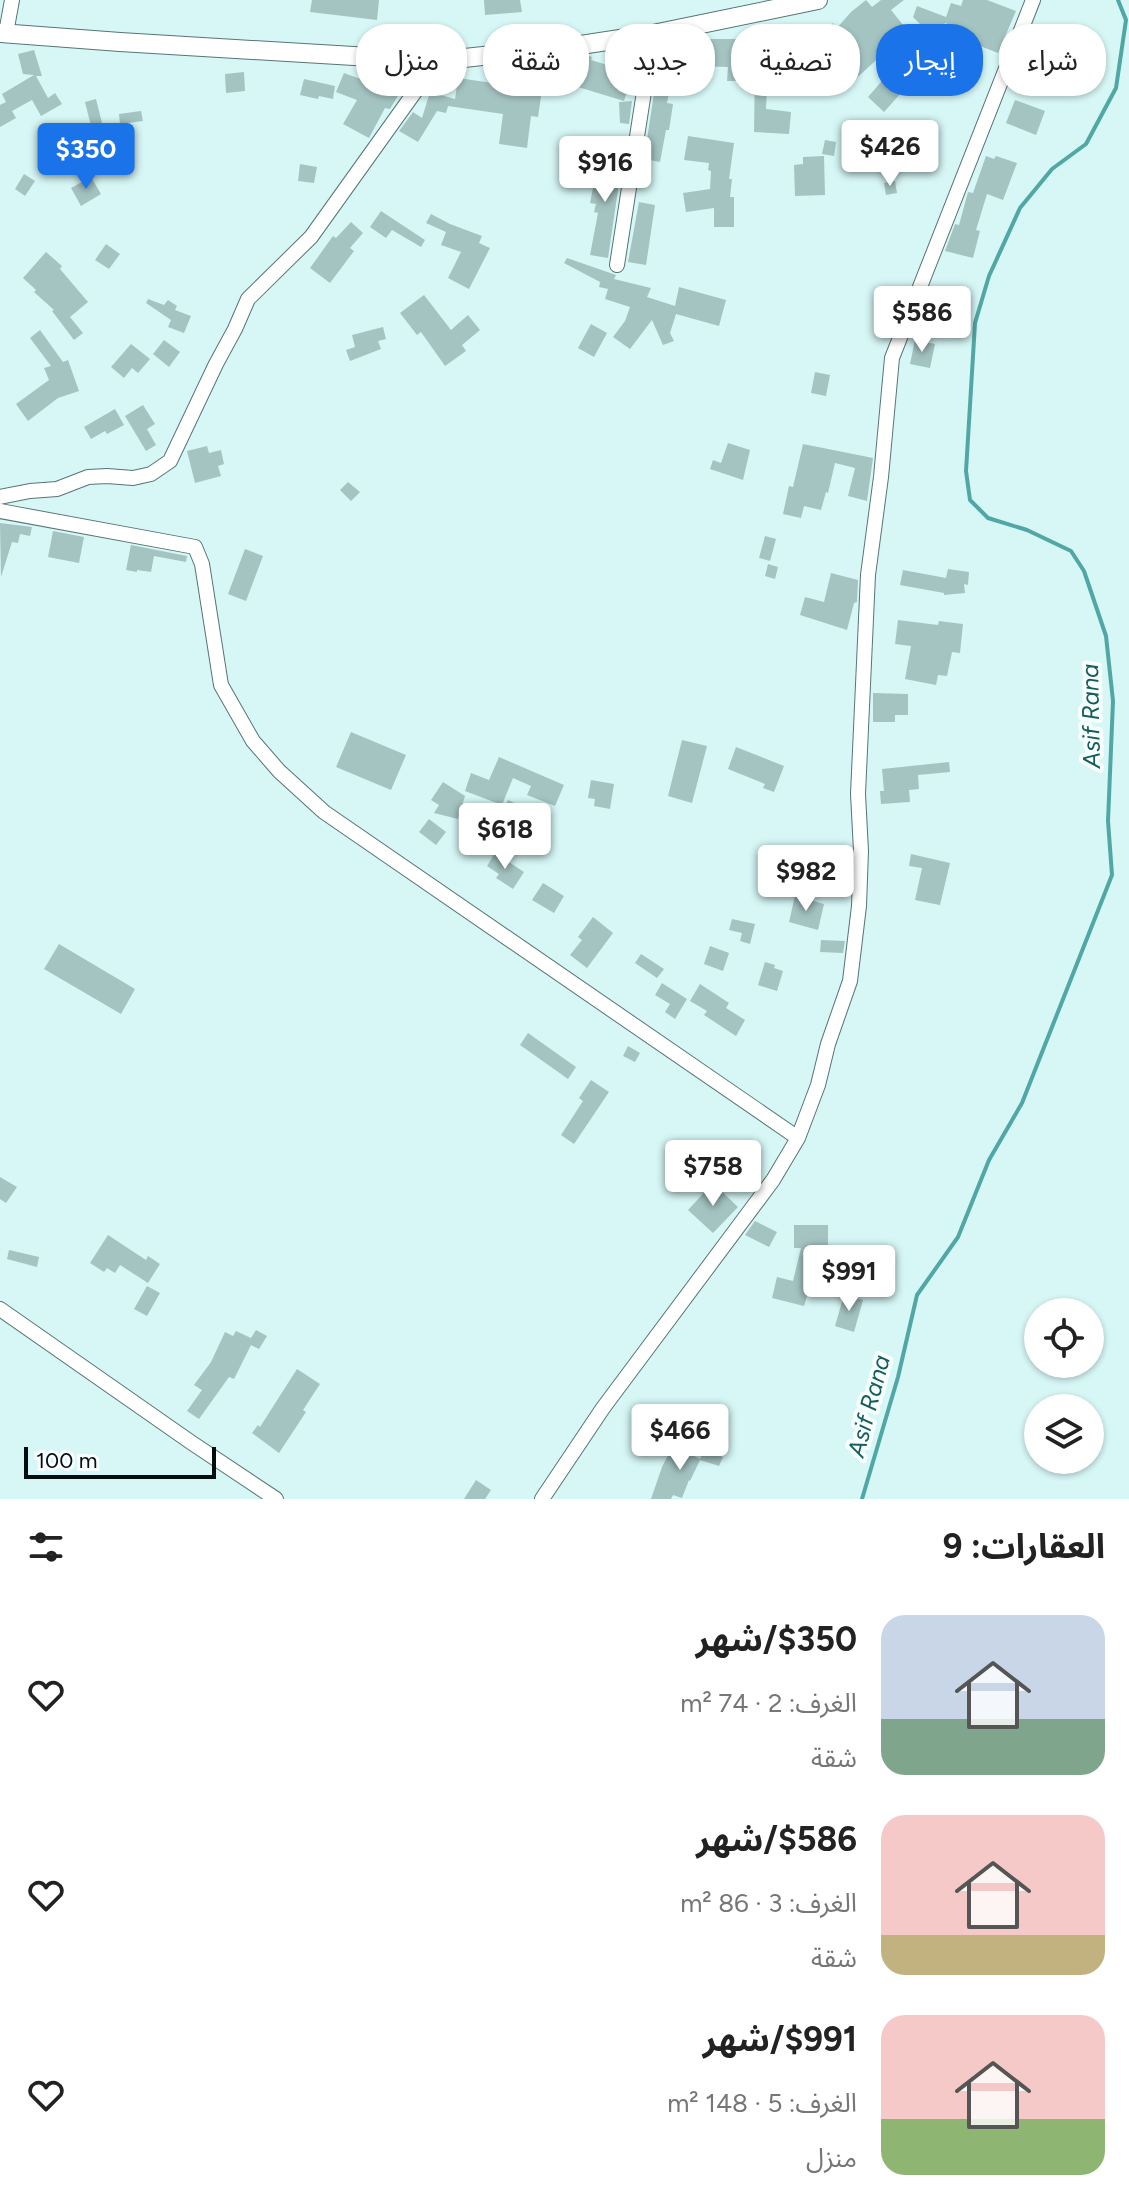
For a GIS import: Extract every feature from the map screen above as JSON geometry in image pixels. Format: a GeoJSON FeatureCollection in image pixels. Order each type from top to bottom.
{"type":"FeatureCollection","features":[{"type":"Feature","properties":{"kind":"main road"},"geometry":{"type":"LineString","coordinates":[[702,24],[818,0]]}},
{"type":"Feature","properties":{"kind":"main road"},"geometry":{"type":"LineString","coordinates":[[3,33],[356,56]]}},
{"type":"Feature","properties":{"kind":"main road"},"geometry":{"type":"LineString","coordinates":[[467,58],[605,41]]}},
{"type":"Feature","properties":{"kind":"street"},"geometry":{"type":"LineString","coordinates":[[3,33],[12,0]]}},
{"type":"Feature","properties":{"kind":"street"},"geometry":{"type":"LineString","coordinates":[[542,1499],[603,1408],[773,1180],[798,1138],[818,1085],[828,1044],[850,981],[859,906],[861,851],[858,794],[868,575],[892,358],[1033,0]]}},
{"type":"Feature","properties":{"kind":"street"},"geometry":{"type":"LineString","coordinates":[[0,497],[57,489],[88,477],[133,478],[151,474],[170,461],[248,299],[311,237],[412,96]]}},
{"type":"Feature","properties":{"kind":"street"},"geometry":{"type":"LineString","coordinates":[[617,265],[643,96]]}},
{"type":"Feature","properties":{"kind":"street"},"geometry":{"type":"LineString","coordinates":[[0,511],[195,547],[202,564],[221,685],[253,741],[279,771],[324,812],[798,1138]]}},
{"type":"Feature","properties":{"kind":"street"},"geometry":{"type":"LineString","coordinates":[[0,1309],[276,1499]]}},
{"type":"Feature","properties":{"kind":"building"},"geometry":{"type":"Polygon","coordinates":[[[312,0],[379,0],[377,20],[310,12],[312,0]]]}},
{"type":"Feature","properties":{"kind":"building"},"geometry":{"type":"Polygon","coordinates":[[[484,0],[520,0],[522,12],[485,15],[484,0]]]}},
{"type":"Feature","properties":{"kind":"building"},"geometry":{"type":"Polygon","coordinates":[[[866,0],[872,7],[881,0],[904,0],[891,10],[902,24],[876,24],[876,60],[860,75],[860,24],[840,24],[866,0]]]}},
{"type":"Feature","properties":{"kind":"building"},"geometry":{"type":"Polygon","coordinates":[[[963,0],[987,0],[1016,11],[1010,24],[999,24],[998,53],[983,47],[983,24],[920,24],[913,17],[917,6],[946,17],[951,3],[961,6],[963,0]]]}},
{"type":"Feature","properties":{"kind":"building"},"geometry":{"type":"Polygon","coordinates":[[[715,39],[731,39],[731,81],[727,81],[728,67],[715,67],[715,39]]]}},
{"type":"Feature","properties":{"kind":"building"},"geometry":{"type":"Polygon","coordinates":[[[34,50],[42,76],[36,76],[48,98],[55,93],[62,104],[41,116],[32,100],[12,111],[16,118],[0,127],[0,105],[6,102],[2,94],[34,75],[23,74],[18,54],[34,50]]]}},
{"type":"Feature","properties":{"kind":"building"},"geometry":{"type":"Polygon","coordinates":[[[589,56],[591,60],[605,64],[605,95],[589,90],[589,56]]]}},
{"type":"Feature","properties":{"kind":"building"},"geometry":{"type":"Polygon","coordinates":[[[244,72],[245,91],[226,93],[225,74],[244,72]]]}},
{"type":"Feature","properties":{"kind":"building"},"geometry":{"type":"Polygon","coordinates":[[[344,73],[356,77],[356,96],[398,96],[390,109],[385,108],[369,138],[343,124],[357,100],[336,92],[344,73]]]}},
{"type":"Feature","properties":{"kind":"building"},"geometry":{"type":"Polygon","coordinates":[[[304,79],[335,86],[333,99],[300,95],[304,79]]]}},
{"type":"Feature","properties":{"kind":"building"},"geometry":{"type":"Polygon","coordinates":[[[467,79],[483,82],[483,96],[541,96],[538,117],[531,116],[527,148],[499,144],[503,114],[448,106],[446,113],[437,111],[418,142],[399,131],[413,112],[422,118],[429,96],[455,99],[455,96],[467,96],[467,79]]]}},
{"type":"Feature","properties":{"kind":"building"},"geometry":{"type":"Polygon","coordinates":[[[876,88],[876,96],[898,96],[884,112],[868,97],[876,88]]]}},
{"type":"Feature","properties":{"kind":"building"},"geometry":{"type":"Polygon","coordinates":[[[608,96],[626,96],[624,101],[608,96]]]}},
{"type":"Feature","properties":{"kind":"building"},"geometry":{"type":"Polygon","coordinates":[[[654,96],[668,96],[667,103],[673,104],[660,162],[644,159],[654,96]]]}},
{"type":"Feature","properties":{"kind":"building"},"geometry":{"type":"Polygon","coordinates":[[[755,96],[767,96],[766,109],[791,112],[789,134],[754,132],[755,96]]]}},
{"type":"Feature","properties":{"kind":"building"},"geometry":{"type":"Polygon","coordinates":[[[96,99],[102,123],[91,126],[85,102],[96,99]]]}},
{"type":"Feature","properties":{"kind":"building"},"geometry":{"type":"Polygon","coordinates":[[[1015,100],[1045,111],[1036,135],[1006,123],[1015,100]]]}},
{"type":"Feature","properties":{"kind":"building"},"geometry":{"type":"Polygon","coordinates":[[[632,101],[629,124],[620,123],[619,102],[632,101]]]}},
{"type":"Feature","properties":{"kind":"building"},"geometry":{"type":"Polygon","coordinates":[[[141,111],[143,121],[120,124],[119,114],[141,111]]]}},
{"type":"Feature","properties":{"kind":"building"},"geometry":{"type":"Polygon","coordinates":[[[903,129],[903,149],[877,150],[876,130],[903,129]]]}},
{"type":"Feature","properties":{"kind":"building"},"geometry":{"type":"Polygon","coordinates":[[[688,136],[734,143],[729,179],[732,179],[730,197],[734,197],[734,227],[714,227],[714,208],[686,212],[683,193],[710,189],[711,171],[708,170],[709,163],[684,160],[688,136]]]}},
{"type":"Feature","properties":{"kind":"building"},"geometry":{"type":"Polygon","coordinates":[[[825,140],[836,142],[834,156],[822,154],[825,140]]]}},
{"type":"Feature","properties":{"kind":"building"},"geometry":{"type":"Polygon","coordinates":[[[824,156],[825,195],[795,196],[794,165],[803,164],[803,157],[824,156]]]}},
{"type":"Feature","properties":{"kind":"building"},"geometry":{"type":"Polygon","coordinates":[[[986,156],[1017,163],[1003,200],[987,194],[976,230],[980,231],[973,258],[945,251],[955,224],[959,225],[968,192],[973,193],[986,156]]]}},
{"type":"Feature","properties":{"kind":"building"},"geometry":{"type":"Polygon","coordinates":[[[596,158],[622,163],[608,258],[590,255],[598,213],[594,212],[596,204],[590,203],[596,158]]]}},
{"type":"Feature","properties":{"kind":"building"},"geometry":{"type":"Polygon","coordinates":[[[300,164],[317,167],[314,183],[298,181],[300,164]]]}},
{"type":"Feature","properties":{"kind":"building"},"geometry":{"type":"Polygon","coordinates":[[[24,174],[35,181],[25,196],[15,189],[24,174]]]}},
{"type":"Feature","properties":{"kind":"building"},"geometry":{"type":"Polygon","coordinates":[[[91,177],[101,194],[81,206],[71,188],[91,177]]]}},
{"type":"Feature","properties":{"kind":"building"},"geometry":{"type":"Polygon","coordinates":[[[895,181],[897,193],[886,195],[884,183],[895,181]]]}},
{"type":"Feature","properties":{"kind":"building"},"geometry":{"type":"Polygon","coordinates":[[[639,202],[655,205],[646,265],[628,262],[639,202]]]}},
{"type":"Feature","properties":{"kind":"building"},"geometry":{"type":"Polygon","coordinates":[[[381,211],[425,240],[421,247],[392,230],[386,238],[370,227],[381,211]]]}},
{"type":"Feature","properties":{"kind":"building"},"geometry":{"type":"Polygon","coordinates":[[[431,214],[482,236],[479,243],[490,248],[469,289],[448,278],[461,252],[441,245],[446,232],[426,223],[431,214]]]}},
{"type":"Feature","properties":{"kind":"building"},"geometry":{"type":"Polygon","coordinates":[[[351,222],[363,233],[350,248],[354,251],[330,283],[310,268],[333,236],[336,238],[351,222]]]}},
{"type":"Feature","properties":{"kind":"building"},"geometry":{"type":"Polygon","coordinates":[[[106,244],[120,254],[109,269],[95,260],[106,244]]]}},
{"type":"Feature","properties":{"kind":"building"},"geometry":{"type":"Polygon","coordinates":[[[46,252],[62,266],[60,269],[88,302],[70,317],[83,333],[74,340],[54,310],[23,278],[46,252]]]}},
{"type":"Feature","properties":{"kind":"building"},"geometry":{"type":"Polygon","coordinates":[[[567,258],[616,275],[614,279],[651,288],[647,297],[675,306],[679,287],[726,300],[719,326],[676,314],[670,333],[674,341],[663,345],[652,320],[630,349],[613,337],[625,321],[630,307],[605,299],[608,289],[599,287],[600,282],[564,263],[567,258]]]}},
{"type":"Feature","properties":{"kind":"building"},"geometry":{"type":"Polygon","coordinates":[[[424,295],[451,330],[468,315],[480,330],[462,345],[466,351],[445,366],[421,332],[417,335],[400,313],[424,295]]]}},
{"type":"Feature","properties":{"kind":"building"},"geometry":{"type":"Polygon","coordinates":[[[148,299],[164,305],[168,300],[177,306],[175,310],[191,316],[184,333],[168,327],[171,320],[146,303],[148,299]]]}},
{"type":"Feature","properties":{"kind":"building"},"geometry":{"type":"Polygon","coordinates":[[[591,324],[607,333],[594,357],[578,348],[591,324]]]}},
{"type":"Feature","properties":{"kind":"building"},"geometry":{"type":"Polygon","coordinates":[[[383,327],[386,339],[378,341],[381,349],[350,361],[346,350],[355,347],[352,335],[383,327]]]}},
{"type":"Feature","properties":{"kind":"building"},"geometry":{"type":"Polygon","coordinates":[[[40,330],[63,362],[68,360],[79,391],[58,398],[28,421],[16,404],[49,380],[44,368],[51,366],[30,338],[40,330]]]}},
{"type":"Feature","properties":{"kind":"building"},"geometry":{"type":"Polygon","coordinates":[[[164,340],[180,352],[169,367],[153,354],[164,340]]]}},
{"type":"Feature","properties":{"kind":"building"},"geometry":{"type":"Polygon","coordinates":[[[915,340],[935,344],[930,368],[910,364],[915,340]]]}},
{"type":"Feature","properties":{"kind":"building"},"geometry":{"type":"Polygon","coordinates":[[[131,344],[150,359],[138,373],[132,368],[124,378],[111,367],[131,344]]]}},
{"type":"Feature","properties":{"kind":"building"},"geometry":{"type":"Polygon","coordinates":[[[815,372],[830,375],[826,396],[811,393],[815,372]]]}},
{"type":"Feature","properties":{"kind":"building"},"geometry":{"type":"Polygon","coordinates":[[[143,405],[155,424],[147,429],[156,445],[146,451],[125,416],[143,405]]]}},
{"type":"Feature","properties":{"kind":"building"},"geometry":{"type":"Polygon","coordinates":[[[115,409],[124,425],[91,439],[84,427],[115,409]]]}},
{"type":"Feature","properties":{"kind":"building"},"geometry":{"type":"Polygon","coordinates":[[[728,443],[750,450],[743,480],[710,469],[713,460],[721,463],[728,443]]]}},
{"type":"Feature","properties":{"kind":"building"},"geometry":{"type":"Polygon","coordinates":[[[803,444],[873,458],[867,501],[848,496],[855,468],[835,463],[821,510],[804,506],[801,518],[783,514],[803,444]]]}},
{"type":"Feature","properties":{"kind":"building"},"geometry":{"type":"Polygon","coordinates":[[[207,446],[209,453],[221,450],[224,464],[218,466],[221,476],[195,483],[187,451],[207,446]]]}},
{"type":"Feature","properties":{"kind":"building"},"geometry":{"type":"Polygon","coordinates":[[[348,482],[360,492],[351,501],[340,490],[348,482]]]}},
{"type":"Feature","properties":{"kind":"building"},"geometry":{"type":"Polygon","coordinates":[[[0,523],[32,527],[30,536],[20,534],[18,543],[12,542],[1,577],[0,523]]]}},
{"type":"Feature","properties":{"kind":"building"},"geometry":{"type":"Polygon","coordinates":[[[53,531],[84,537],[79,563],[48,557],[53,531]]]}},
{"type":"Feature","properties":{"kind":"building"},"geometry":{"type":"Polygon","coordinates":[[[765,536],[776,539],[770,561],[759,558],[765,536]]]}},
{"type":"Feature","properties":{"kind":"building"},"geometry":{"type":"Polygon","coordinates":[[[131,545],[187,556],[186,562],[154,556],[151,572],[126,570],[131,545]]]}},
{"type":"Feature","properties":{"kind":"building"},"geometry":{"type":"Polygon","coordinates":[[[245,549],[263,556],[246,601],[228,594],[245,549]]]}},
{"type":"Feature","properties":{"kind":"building"},"geometry":{"type":"Polygon","coordinates":[[[768,564],[778,567],[775,579],[765,576],[768,564]]]}},
{"type":"Feature","properties":{"kind":"building"},"geometry":{"type":"Polygon","coordinates":[[[948,569],[969,572],[968,585],[964,584],[965,593],[944,595],[900,585],[903,570],[946,578],[948,569]]]}},
{"type":"Feature","properties":{"kind":"building"},"geometry":{"type":"Polygon","coordinates":[[[831,573],[858,580],[857,602],[854,603],[847,630],[800,615],[805,597],[824,602],[831,573]]]}},
{"type":"Feature","properties":{"kind":"building"},"geometry":{"type":"Polygon","coordinates":[[[898,620],[938,625],[939,621],[963,624],[960,653],[952,652],[947,676],[938,675],[936,685],[905,679],[911,646],[895,644],[898,620]]]}},
{"type":"Feature","properties":{"kind":"building"},"geometry":{"type":"Polygon","coordinates":[[[873,693],[908,694],[908,715],[895,715],[895,722],[873,722],[873,693]]]}},
{"type":"Feature","properties":{"kind":"building"},"geometry":{"type":"Polygon","coordinates":[[[351,732],[406,755],[391,790],[336,767],[351,732]]]}},
{"type":"Feature","properties":{"kind":"building"},"geometry":{"type":"Polygon","coordinates":[[[682,740],[707,746],[692,803],[668,796],[682,740]]]}},
{"type":"Feature","properties":{"kind":"building"},"geometry":{"type":"Polygon","coordinates":[[[736,747],[784,766],[774,792],[763,788],[765,784],[728,769],[736,747]]]}},
{"type":"Feature","properties":{"kind":"building"},"geometry":{"type":"Polygon","coordinates":[[[499,757],[564,785],[555,806],[527,795],[531,786],[513,778],[502,805],[465,791],[471,773],[489,780],[499,757]]]}},
{"type":"Feature","properties":{"kind":"building"},"geometry":{"type":"Polygon","coordinates":[[[949,762],[950,772],[918,775],[919,789],[909,790],[910,802],[881,804],[880,791],[884,791],[882,769],[949,762]]]}},
{"type":"Feature","properties":{"kind":"building"},"geometry":{"type":"Polygon","coordinates":[[[591,780],[614,784],[610,809],[594,806],[595,799],[588,798],[591,780]]]}},
{"type":"Feature","properties":{"kind":"building"},"geometry":{"type":"Polygon","coordinates":[[[443,782],[465,796],[458,819],[434,813],[439,805],[431,800],[443,782]]]}},
{"type":"Feature","properties":{"kind":"building"},"geometry":{"type":"Polygon","coordinates":[[[508,800],[521,806],[516,817],[503,811],[508,800]]]}},
{"type":"Feature","properties":{"kind":"building"},"geometry":{"type":"Polygon","coordinates":[[[429,819],[446,832],[436,845],[419,832],[429,819]]]}},
{"type":"Feature","properties":{"kind":"building"},"geometry":{"type":"Polygon","coordinates":[[[495,853],[524,872],[513,889],[496,878],[499,874],[487,866],[495,853]]]}},
{"type":"Feature","properties":{"kind":"building"},"geometry":{"type":"Polygon","coordinates":[[[911,854],[950,863],[940,905],[915,900],[922,868],[909,866],[911,854]]]}},
{"type":"Feature","properties":{"kind":"building"},"geometry":{"type":"Polygon","coordinates":[[[543,883],[564,896],[554,913],[532,900],[543,883]]]}},
{"type":"Feature","properties":{"kind":"building"},"geometry":{"type":"Polygon","coordinates":[[[795,896],[824,904],[818,930],[789,922],[795,896]]]}},
{"type":"Feature","properties":{"kind":"building"},"geometry":{"type":"Polygon","coordinates":[[[593,917],[613,933],[587,968],[570,955],[582,940],[578,937],[593,917]]]}},
{"type":"Feature","properties":{"kind":"building"},"geometry":{"type":"Polygon","coordinates":[[[732,919],[755,924],[750,944],[740,941],[742,933],[729,930],[732,919]]]}},
{"type":"Feature","properties":{"kind":"building"},"geometry":{"type":"Polygon","coordinates":[[[821,940],[845,941],[843,953],[820,952],[821,940]]]}},
{"type":"Feature","properties":{"kind":"building"},"geometry":{"type":"Polygon","coordinates":[[[59,944],[135,989],[121,1014],[44,969],[59,944]]]}},
{"type":"Feature","properties":{"kind":"building"},"geometry":{"type":"Polygon","coordinates":[[[710,946],[729,953],[723,971],[704,964],[710,946]]]}},
{"type":"Feature","properties":{"kind":"building"},"geometry":{"type":"Polygon","coordinates":[[[641,954],[664,969],[657,978],[635,963],[641,954]]]}},
{"type":"Feature","properties":{"kind":"building"},"geometry":{"type":"Polygon","coordinates":[[[765,962],[783,971],[777,991],[758,985],[765,962]]]}},
{"type":"Feature","properties":{"kind":"building"},"geometry":{"type":"Polygon","coordinates":[[[662,983],[687,999],[675,1019],[665,1012],[670,1004],[655,995],[662,983]]]}},
{"type":"Feature","properties":{"kind":"building"},"geometry":{"type":"Polygon","coordinates":[[[700,984],[729,1003],[726,1008],[745,1020],[736,1036],[704,1015],[707,1011],[690,1001],[700,984]]]}},
{"type":"Feature","properties":{"kind":"building"},"geometry":{"type":"Polygon","coordinates":[[[528,1033],[576,1067],[568,1079],[520,1045],[528,1033]]]}},
{"type":"Feature","properties":{"kind":"building"},"geometry":{"type":"Polygon","coordinates":[[[628,1046],[640,1053],[635,1062],[623,1056],[628,1046]]]}},
{"type":"Feature","properties":{"kind":"building"},"geometry":{"type":"Polygon","coordinates":[[[591,1080],[609,1092],[574,1144],[561,1135],[583,1101],[579,1098],[591,1080]]]}},
{"type":"Feature","properties":{"kind":"building"},"geometry":{"type":"Polygon","coordinates":[[[0,1177],[17,1187],[6,1203],[0,1199],[0,1177]]]}},
{"type":"Feature","properties":{"kind":"building"},"geometry":{"type":"Polygon","coordinates":[[[713,1183],[738,1207],[713,1233],[688,1210],[713,1183]]]}},
{"type":"Feature","properties":{"kind":"building"},"geometry":{"type":"Polygon","coordinates":[[[755,1221],[777,1232],[769,1247],[745,1235],[755,1221]]]}},
{"type":"Feature","properties":{"kind":"building"},"geometry":{"type":"Polygon","coordinates":[[[794,1225],[828,1225],[828,1262],[817,1263],[804,1306],[772,1298],[777,1277],[793,1281],[801,1248],[794,1248],[794,1225]]]}},
{"type":"Feature","properties":{"kind":"building"},"geometry":{"type":"Polygon","coordinates":[[[108,1235],[146,1260],[148,1256],[160,1264],[148,1283],[120,1265],[115,1273],[107,1268],[104,1272],[90,1263],[108,1235]]]}},
{"type":"Feature","properties":{"kind":"building"},"geometry":{"type":"Polygon","coordinates":[[[9,1250],[39,1257],[37,1267],[7,1259],[9,1250]]]}},
{"type":"Feature","properties":{"kind":"building"},"geometry":{"type":"Polygon","coordinates":[[[147,1286],[160,1293],[147,1316],[134,1309],[147,1286]]]}},
{"type":"Feature","properties":{"kind":"building"},"geometry":{"type":"Polygon","coordinates":[[[844,1295],[863,1300],[854,1332],[835,1326],[844,1295]]]}},
{"type":"Feature","properties":{"kind":"building"},"geometry":{"type":"Polygon","coordinates":[[[256,1330],[267,1336],[259,1349],[251,1345],[234,1379],[229,1377],[199,1419],[187,1411],[202,1390],[194,1385],[211,1362],[225,1332],[233,1336],[236,1331],[251,1338],[256,1330]]]}},
{"type":"Feature","properties":{"kind":"building"},"geometry":{"type":"Polygon","coordinates":[[[297,1369],[320,1384],[279,1453],[252,1433],[258,1425],[260,1427],[297,1369]]]}},
{"type":"Feature","properties":{"kind":"building"},"geometry":{"type":"Polygon","coordinates":[[[673,1445],[700,1459],[705,1450],[723,1457],[719,1466],[700,1460],[682,1498],[673,1495],[671,1499],[651,1499],[662,1467],[673,1445]]]}},
{"type":"Feature","properties":{"kind":"building"},"geometry":{"type":"Polygon","coordinates":[[[476,1480],[491,1490],[485,1499],[464,1499],[476,1480]]]}},
{"type":"Feature","properties":{"kind":"waterway","name":"Asif Rana"},"geometry":{"type":"LineString","coordinates":[[862,1499],[898,1377],[917,1295],[958,1237],[989,1160],[1022,1103],[1112,875],[1108,821],[1113,701],[1106,636],[1084,571],[1071,551],[1027,530],[988,518],[970,500],[966,471],[975,323],[989,276],[1020,208],[1052,169],[1086,144],[1116,88],[1126,20],[1118,0]]}}]}
